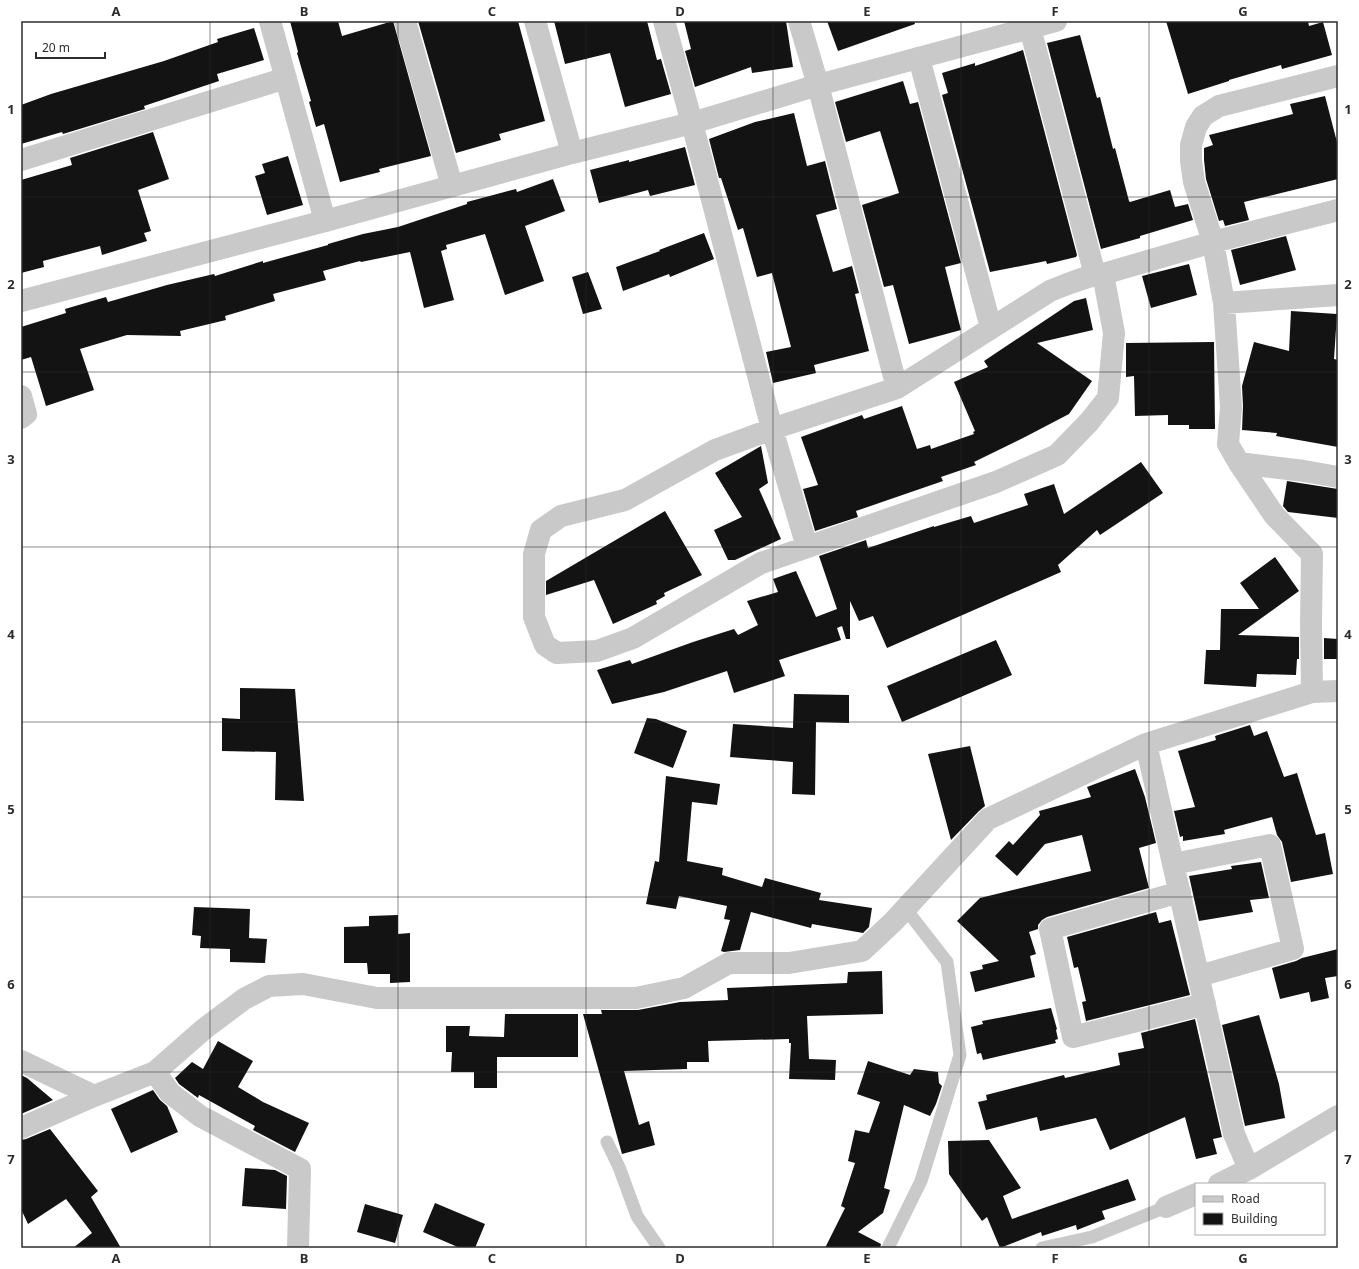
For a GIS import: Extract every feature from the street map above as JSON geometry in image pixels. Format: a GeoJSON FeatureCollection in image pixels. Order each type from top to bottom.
{"type":"FeatureCollection","features":[{"type":"Feature","properties":{"kind":"street"},"geometry":{"type":"LineString","coordinates":[[270,21],[325,221]]}},
{"type":"Feature","properties":{"kind":"street"},"geometry":{"type":"LineString","coordinates":[[405,21],[452,186]]}},
{"type":"Feature","properties":{"kind":"street"},"geometry":{"type":"LineString","coordinates":[[536,21],[572,153]]}},
{"type":"Feature","properties":{"kind":"street"},"geometry":{"type":"LineString","coordinates":[[664,21],[772,429],[807,547]]}},
{"type":"Feature","properties":{"kind":"street"},"geometry":{"type":"LineString","coordinates":[[799,21],[818,85],[896,388]]}},
{"type":"Feature","properties":{"kind":"street"},"geometry":{"type":"LineString","coordinates":[[21,301],[325,221],[572,153],[692,123],[818,85],[1056,21]]}},
{"type":"Feature","properties":{"kind":"street"},"geometry":{"type":"LineString","coordinates":[[1030,28],[1099,275],[1114,333],[1108,398],[1089,422],[1057,455],[996,482],[761,563],[633,638],[597,652],[557,653],[545,645],[534,617],[534,554],[541,530],[561,516],[625,500],[715,450],[772,429],[896,388],[1050,291],[1099,275],[1212,242],[1338,210]]}},
{"type":"Feature","properties":{"kind":"street"},"geometry":{"type":"LineString","coordinates":[[919,58],[991,328]]}},
{"type":"Feature","properties":{"kind":"street"},"geometry":{"type":"LineString","coordinates":[[1312,692],[1312,554],[1274,515],[1228,444],[1231,408],[1224,303],[1212,242],[1194,182],[1191,161],[1191,145],[1196,127],[1203,116],[1219,106],[1338,76]]}},
{"type":"Feature","properties":{"kind":"street"},"geometry":{"type":"LineString","coordinates":[[21,160],[286,78]]}},
{"type":"Feature","properties":{"kind":"street"},"geometry":{"type":"LineString","coordinates":[[1224,303],[1338,295]]}},
{"type":"Feature","properties":{"kind":"street"},"geometry":{"type":"LineString","coordinates":[[21,396],[26,414],[21,418]]}},
{"type":"Feature","properties":{"kind":"street"},"geometry":{"type":"LineString","coordinates":[[1239,463],[1338,477]]}},
{"type":"Feature","properties":{"kind":"street"},"geometry":{"type":"LineString","coordinates":[[21,1128],[94,1096],[155,1072],[204,1029],[244,999],[269,986],[303,984],[377,998],[636,998],[684,988],[729,963],[789,963],[862,951],[893,922],[988,819],[1146,744],[1312,692],[1338,691]]}},
{"type":"Feature","properties":{"kind":"street"},"geometry":{"type":"LineString","coordinates":[[1146,744],[1234,1134],[1249,1169]]}},
{"type":"Feature","properties":{"kind":"street"},"geometry":{"type":"LineString","coordinates":[[1173,864],[1270,845],[1272,852],[1293,949],[1199,976]]}},
{"type":"Feature","properties":{"kind":"street"},"geometry":{"type":"LineString","coordinates":[[1180,892],[1050,928],[1073,1037],[1205,1004]]}},
{"type":"Feature","properties":{"kind":"street"},"geometry":{"type":"LineString","coordinates":[[21,1061],[94,1096]]}},
{"type":"Feature","properties":{"kind":"street"},"geometry":{"type":"LineString","coordinates":[[155,1072],[170,1094],[200,1116],[300,1169],[298,1248]]}},
{"type":"Feature","properties":{"kind":"street"},"geometry":{"type":"LineString","coordinates":[[1221,1183],[1249,1169],[1338,1116]]}},
{"type":"Feature","properties":{"kind":"street"},"geometry":{"type":"LineString","coordinates":[[1166,1207],[1195,1194]]}},
{"type":"Feature","properties":{"kind":"lane"},"geometry":{"type":"LineString","coordinates":[[888,1248],[921,1181],[960,1056],[947,962],[906,908]]}},
{"type":"Feature","properties":{"kind":"lane"},"geometry":{"type":"LineString","coordinates":[[607,1142],[619,1167],[637,1216],[659,1248]]}},
{"type":"Feature","properties":{"kind":"lane"},"geometry":{"type":"LineString","coordinates":[[1042,1248],[1092,1237],[1166,1207]]}},
{"type":"Feature","properties":{"kind":"building"},"geometry":{"type":"Polygon","coordinates":[[[290,21],[338,21],[342,36],[393,21],[431,156],[379,169],[380,172],[340,182],[324,124],[316,127],[309,102],[311,101],[297,53],[290,21]]]}},
{"type":"Feature","properties":{"kind":"building"},"geometry":{"type":"Polygon","coordinates":[[[418,21],[518,21],[545,121],[499,134],[501,140],[456,153],[418,21]]]}},
{"type":"Feature","properties":{"kind":"building"},"geometry":{"type":"Polygon","coordinates":[[[554,21],[647,21],[657,60],[661,59],[671,94],[625,107],[610,53],[565,64],[554,21]]]}},
{"type":"Feature","properties":{"kind":"building"},"geometry":{"type":"Polygon","coordinates":[[[684,21],[786,21],[793,67],[752,73],[751,67],[695,87],[685,51],[691,49],[684,21]]]}},
{"type":"Feature","properties":{"kind":"building"},"geometry":{"type":"Polygon","coordinates":[[[827,21],[914,21],[915,24],[838,51],[827,21]]]}},
{"type":"Feature","properties":{"kind":"building"},"geometry":{"type":"Polygon","coordinates":[[[1166,21],[1308,21],[1309,26],[1323,22],[1332,55],[1282,69],[1281,65],[1188,94],[1166,21]]]}},
{"type":"Feature","properties":{"kind":"building"},"geometry":{"type":"Polygon","coordinates":[[[254,28],[264,60],[217,74],[219,81],[144,106],[145,109],[63,134],[62,132],[21,144],[21,105],[51,94],[164,61],[218,42],[217,39],[254,28]]]}},
{"type":"Feature","properties":{"kind":"building"},"geometry":{"type":"Polygon","coordinates":[[[1080,35],[1097,98],[1100,97],[1113,149],[1115,148],[1129,201],[1130,202],[1170,190],[1175,207],[1188,204],[1193,220],[1140,236],[1140,238],[1101,249],[1047,43],[1080,35]]]}},
{"type":"Feature","properties":{"kind":"building"},"geometry":{"type":"Polygon","coordinates":[[[1023,50],[1077,255],[1076,257],[1047,264],[1046,261],[990,272],[942,95],[948,93],[942,73],[975,63],[975,66],[1023,50]]]}},
{"type":"Feature","properties":{"kind":"building"},"geometry":{"type":"Polygon","coordinates":[[[903,81],[910,104],[918,102],[961,263],[945,267],[961,330],[909,344],[893,285],[884,287],[862,205],[899,193],[880,131],[846,142],[835,102],[903,81]]]}},
{"type":"Feature","properties":{"kind":"building"},"geometry":{"type":"Polygon","coordinates":[[[1325,96],[1338,146],[1338,179],[1244,202],[1249,220],[1225,226],[1223,220],[1219,221],[1206,179],[1204,148],[1213,145],[1209,135],[1293,114],[1290,104],[1325,96]]]}},
{"type":"Feature","properties":{"kind":"building"},"geometry":{"type":"Polygon","coordinates":[[[794,113],[807,166],[825,161],[837,209],[816,215],[833,272],[852,266],[859,293],[855,294],[869,351],[814,365],[816,373],[773,383],[766,352],[791,347],[772,273],[757,277],[743,228],[738,230],[721,178],[719,178],[709,139],[755,122],[794,113]]]}},
{"type":"Feature","properties":{"kind":"building"},"geometry":{"type":"Polygon","coordinates":[[[153,132],[169,179],[138,190],[151,231],[144,233],[147,241],[102,255],[100,246],[43,261],[44,267],[21,273],[21,180],[72,165],[70,158],[153,132]]]}},
{"type":"Feature","properties":{"kind":"building"},"geometry":{"type":"Polygon","coordinates":[[[685,147],[695,185],[650,196],[648,190],[599,203],[590,170],[629,160],[629,162],[685,147]]]}},
{"type":"Feature","properties":{"kind":"building"},"geometry":{"type":"Polygon","coordinates":[[[288,156],[303,205],[267,215],[255,176],[265,173],[262,164],[288,156]]]}},
{"type":"Feature","properties":{"kind":"building"},"geometry":{"type":"Polygon","coordinates":[[[553,179],[565,211],[525,226],[544,281],[505,295],[485,234],[446,245],[447,249],[441,251],[454,300],[424,308],[410,252],[360,261],[323,271],[326,280],[273,294],[275,301],[225,316],[226,320],[180,331],[181,336],[127,335],[80,349],[94,390],[46,406],[31,357],[21,360],[21,327],[66,313],[65,309],[106,297],[108,302],[167,285],[214,274],[215,276],[263,261],[263,263],[363,234],[398,227],[467,204],[467,202],[516,189],[517,192],[553,179]]]}},
{"type":"Feature","properties":{"kind":"building"},"geometry":{"type":"Polygon","coordinates":[[[704,233],[714,259],[670,277],[669,274],[623,291],[616,267],[704,233]]]}},
{"type":"Feature","properties":{"kind":"building"},"geometry":{"type":"Polygon","coordinates":[[[1286,236],[1296,270],[1240,285],[1231,250],[1286,236]]]}},
{"type":"Feature","properties":{"kind":"building"},"geometry":{"type":"Polygon","coordinates":[[[1189,264],[1197,295],[1151,308],[1142,276],[1189,264]]]}},
{"type":"Feature","properties":{"kind":"building"},"geometry":{"type":"Polygon","coordinates":[[[588,272],[602,309],[583,314],[572,277],[588,272]]]}},
{"type":"Feature","properties":{"kind":"building"},"geometry":{"type":"Polygon","coordinates":[[[1086,298],[1093,330],[1037,343],[1092,381],[1069,414],[974,462],[976,465],[941,477],[943,481],[856,511],[858,517],[815,531],[803,489],[818,485],[801,437],[862,415],[864,419],[902,406],[917,449],[930,445],[931,449],[974,434],[973,432],[975,431],[954,382],[988,367],[984,361],[1074,301],[1086,298]]]}},
{"type":"Feature","properties":{"kind":"building"},"geometry":{"type":"Polygon","coordinates":[[[1291,311],[1337,314],[1334,359],[1338,360],[1338,447],[1276,436],[1277,433],[1242,430],[1242,386],[1254,342],[1289,351],[1291,311]]]}},
{"type":"Feature","properties":{"kind":"building"},"geometry":{"type":"Polygon","coordinates":[[[1214,342],[1215,429],[1189,429],[1189,425],[1168,425],[1168,415],[1135,416],[1134,376],[1126,377],[1126,343],[1214,342]]]}},
{"type":"Feature","properties":{"kind":"building"},"geometry":{"type":"Polygon","coordinates":[[[761,446],[768,483],[759,489],[781,539],[735,560],[728,560],[714,530],[742,517],[715,473],[761,446]]]}},
{"type":"Feature","properties":{"kind":"building"},"geometry":{"type":"Polygon","coordinates":[[[1141,462],[1163,493],[1100,535],[1097,530],[1058,565],[1061,572],[887,648],[873,616],[859,621],[850,601],[850,639],[846,639],[842,626],[837,628],[841,640],[779,660],[785,676],[734,693],[727,671],[664,692],[612,704],[597,670],[630,660],[632,664],[734,629],[738,635],[758,625],[747,601],[778,592],[773,579],[796,571],[816,617],[837,609],[819,556],[866,540],[868,548],[934,526],[971,516],[974,523],[1028,505],[1024,494],[1054,484],[1064,514],[1141,462]]]}},
{"type":"Feature","properties":{"kind":"building"},"geometry":{"type":"Polygon","coordinates":[[[1287,481],[1338,489],[1338,518],[1288,512],[1283,506],[1287,481]]]}},
{"type":"Feature","properties":{"kind":"building"},"geometry":{"type":"Polygon","coordinates":[[[665,511],[702,575],[664,593],[665,596],[656,601],[657,604],[613,624],[594,580],[546,595],[546,581],[665,511]]]}},
{"type":"Feature","properties":{"kind":"building"},"geometry":{"type":"Polygon","coordinates":[[[1275,557],[1299,591],[1238,635],[1299,637],[1299,659],[1297,659],[1296,675],[1257,674],[1256,687],[1204,684],[1206,650],[1220,650],[1221,609],[1259,609],[1240,583],[1275,557]]]}},
{"type":"Feature","properties":{"kind":"building"},"geometry":{"type":"Polygon","coordinates":[[[1324,638],[1338,639],[1338,659],[1324,659],[1324,638]]]}},
{"type":"Feature","properties":{"kind":"building"},"geometry":{"type":"Polygon","coordinates":[[[996,640],[1012,675],[902,722],[887,686],[996,640]]]}},
{"type":"Feature","properties":{"kind":"building"},"geometry":{"type":"Polygon","coordinates":[[[240,688],[295,689],[304,801],[275,800],[276,752],[222,751],[222,718],[240,719],[240,688]]]}},
{"type":"Feature","properties":{"kind":"building"},"geometry":{"type":"Polygon","coordinates":[[[794,694],[849,695],[849,723],[816,722],[815,795],[792,794],[793,762],[730,757],[733,724],[793,728],[794,694]]]}},
{"type":"Feature","properties":{"kind":"building"},"geometry":{"type":"Polygon","coordinates":[[[647,718],[656,719],[687,731],[673,768],[634,753],[647,718]]]}},
{"type":"Feature","properties":{"kind":"building"},"geometry":{"type":"Polygon","coordinates":[[[1250,725],[1254,736],[1267,731],[1284,777],[1297,773],[1316,835],[1325,833],[1333,874],[1291,882],[1282,842],[1277,835],[1272,817],[1224,830],[1225,834],[1183,841],[1183,836],[1180,837],[1174,811],[1195,807],[1178,751],[1216,740],[1215,736],[1250,725]]]}},
{"type":"Feature","properties":{"kind":"building"},"geometry":{"type":"Polygon","coordinates":[[[970,746],[985,806],[951,840],[928,754],[970,746]]]}},
{"type":"Feature","properties":{"kind":"building"},"geometry":{"type":"Polygon","coordinates":[[[1135,769],[1145,797],[1156,843],[1139,848],[1149,888],[1047,917],[1038,925],[1038,929],[1029,932],[1036,954],[1030,956],[1035,977],[975,992],[970,972],[983,969],[982,965],[999,961],[957,921],[980,898],[1091,871],[1082,835],[1045,844],[1017,876],[995,856],[1009,841],[1013,845],[1040,815],[1039,811],[1091,797],[1087,787],[1135,769]]]}},
{"type":"Feature","properties":{"kind":"building"},"geometry":{"type":"Polygon","coordinates":[[[666,776],[720,784],[717,805],[692,802],[687,861],[723,868],[722,875],[762,887],[765,878],[821,893],[819,900],[872,908],[869,927],[863,933],[812,924],[811,928],[751,912],[740,950],[724,952],[721,951],[730,920],[724,919],[727,906],[679,896],[676,909],[646,904],[655,861],[659,862],[666,776]]]}},
{"type":"Feature","properties":{"kind":"building"},"geometry":{"type":"Polygon","coordinates":[[[1261,862],[1269,898],[1250,900],[1253,912],[1199,921],[1189,876],[1232,869],[1231,866],[1261,862]]]}},
{"type":"Feature","properties":{"kind":"building"},"geometry":{"type":"Polygon","coordinates":[[[194,907],[250,909],[249,938],[267,939],[265,963],[230,962],[230,949],[200,948],[201,936],[192,935],[194,907]]]}},
{"type":"Feature","properties":{"kind":"building"},"geometry":{"type":"Polygon","coordinates":[[[1156,912],[1159,923],[1171,920],[1190,995],[1086,1021],[1082,1002],[1086,1001],[1078,967],[1074,968],[1067,937],[1156,912]]]}},
{"type":"Feature","properties":{"kind":"building"},"geometry":{"type":"Polygon","coordinates":[[[398,915],[398,934],[410,933],[410,982],[390,983],[390,974],[368,974],[367,963],[344,963],[344,927],[369,926],[369,916],[398,915]]]}},
{"type":"Feature","properties":{"kind":"building"},"geometry":{"type":"Polygon","coordinates":[[[1338,949],[1338,976],[1325,978],[1329,998],[1311,1002],[1309,992],[1280,999],[1272,968],[1302,958],[1338,949]]]}},
{"type":"Feature","properties":{"kind":"building"},"geometry":{"type":"Polygon","coordinates":[[[882,971],[883,1014],[807,1016],[809,1059],[836,1060],[835,1080],[789,1079],[791,1043],[789,1043],[789,1039],[708,1041],[709,1062],[687,1062],[687,1069],[624,1071],[639,1125],[649,1121],[655,1145],[622,1154],[583,1014],[602,1014],[601,1010],[638,1010],[680,1002],[728,1000],[727,988],[847,983],[848,972],[882,971]]]}},
{"type":"Feature","properties":{"kind":"building"},"geometry":{"type":"Polygon","coordinates":[[[1051,1008],[1057,1029],[1058,1039],[1055,1040],[1056,1043],[983,1060],[981,1053],[977,1054],[971,1027],[983,1024],[982,1021],[1051,1008]]]}},
{"type":"Feature","properties":{"kind":"building"},"geometry":{"type":"Polygon","coordinates":[[[505,1014],[578,1014],[578,1057],[497,1057],[497,1088],[474,1088],[474,1072],[451,1072],[452,1052],[446,1052],[446,1026],[470,1026],[469,1036],[504,1037],[505,1014]]]}},
{"type":"Feature","properties":{"kind":"building"},"geometry":{"type":"Polygon","coordinates":[[[1259,1015],[1279,1084],[1285,1118],[1245,1126],[1222,1025],[1259,1015]]]}},
{"type":"Feature","properties":{"kind":"building"},"geometry":{"type":"Polygon","coordinates":[[[1195,1019],[1222,1137],[1213,1139],[1217,1154],[1196,1159],[1185,1117],[1110,1150],[1096,1118],[1040,1131],[1037,1117],[986,1130],[978,1102],[987,1100],[986,1095],[1064,1075],[1065,1078],[1120,1065],[1118,1053],[1144,1048],[1141,1033],[1195,1019]]]}},
{"type":"Feature","properties":{"kind":"building"},"geometry":{"type":"Polygon","coordinates":[[[218,1041],[253,1061],[238,1087],[263,1102],[309,1123],[295,1152],[253,1130],[255,1126],[199,1095],[198,1098],[179,1084],[175,1078],[192,1062],[203,1069],[218,1041]]]}},
{"type":"Feature","properties":{"kind":"building"},"geometry":{"type":"Polygon","coordinates":[[[868,1061],[910,1075],[914,1069],[938,1072],[939,1083],[942,1086],[930,1116],[904,1105],[884,1188],[890,1190],[883,1213],[858,1232],[881,1244],[880,1248],[825,1248],[845,1208],[841,1206],[855,1163],[848,1161],[855,1130],[869,1133],[880,1102],[857,1094],[868,1061]]]}},
{"type":"Feature","properties":{"kind":"building"},"geometry":{"type":"Polygon","coordinates":[[[21,1075],[27,1078],[53,1100],[21,1114],[21,1075]]]}},
{"type":"Feature","properties":{"kind":"building"},"geometry":{"type":"Polygon","coordinates":[[[153,1090],[160,1100],[167,1106],[178,1132],[131,1153],[111,1109],[153,1090]]]}},
{"type":"Feature","properties":{"kind":"building"},"geometry":{"type":"Polygon","coordinates":[[[50,1129],[98,1191],[91,1197],[121,1248],[73,1248],[92,1233],[66,1199],[28,1224],[21,1209],[21,1140],[50,1129]]]}},
{"type":"Feature","properties":{"kind":"building"},"geometry":{"type":"Polygon","coordinates":[[[989,1140],[1021,1188],[1003,1196],[1012,1219],[1128,1179],[1136,1200],[1102,1211],[1105,1219],[1077,1230],[1076,1225],[1042,1236],[1041,1232],[1000,1248],[987,1217],[982,1221],[949,1174],[948,1141],[989,1140]]]}},
{"type":"Feature","properties":{"kind":"building"},"geometry":{"type":"Polygon","coordinates":[[[245,1168],[275,1170],[287,1176],[286,1209],[242,1206],[245,1168]]]}},
{"type":"Feature","properties":{"kind":"building"},"geometry":{"type":"Polygon","coordinates":[[[435,1203],[485,1224],[475,1248],[460,1248],[423,1232],[435,1203]]]}},
{"type":"Feature","properties":{"kind":"building"},"geometry":{"type":"Polygon","coordinates":[[[365,1204],[403,1215],[395,1243],[357,1232],[365,1204]]]}}]}
